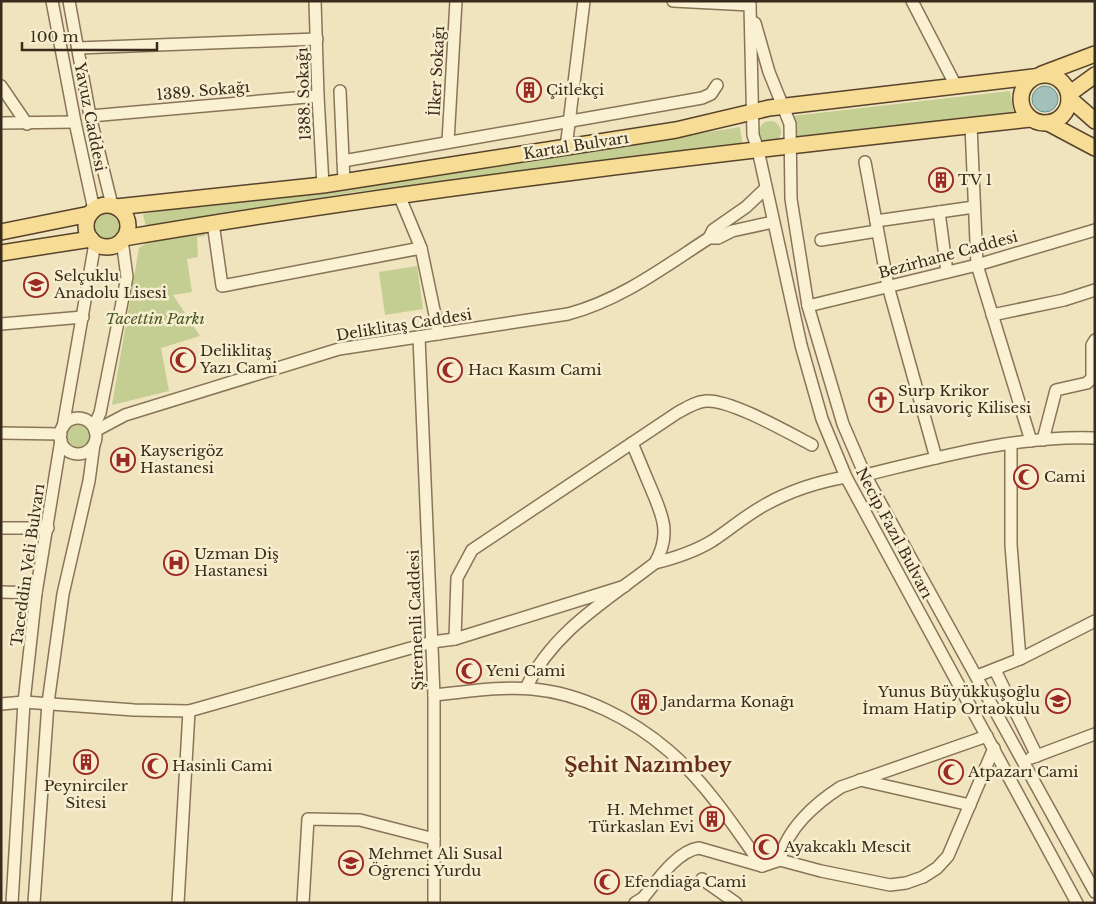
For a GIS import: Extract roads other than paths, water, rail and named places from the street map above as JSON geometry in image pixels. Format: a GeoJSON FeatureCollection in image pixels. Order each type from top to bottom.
{"type":"FeatureCollection","features":[{"type":"Feature","properties":{"kind":"main road","name":"Kartal Bulvarı"},"geometry":{"type":"LineString","coordinates":[[114,206],[323,185],[676,130],[782,107],[1037,76],[1095,54]]}},
{"type":"Feature","properties":{"kind":"main road"},"geometry":{"type":"LineString","coordinates":[[1048,123],[1059,119],[1063,115],[1069,96],[1095,75]]}},
{"type":"Feature","properties":{"kind":"main road"},"geometry":{"type":"LineString","coordinates":[[1095,121],[1069,96],[1066,87],[1058,78],[1053,76],[1037,76],[1023,87],[1020,99],[1023,110],[1031,119],[1036,122],[1048,123],[1095,148]]}},
{"type":"Feature","properties":{"kind":"main road","name":"Kartal Bulvarı"},"geometry":{"type":"LineString","coordinates":[[123,239],[213,223],[399,195],[791,146],[1031,119]]}},
{"type":"Feature","properties":{"kind":"main road"},"geometry":{"type":"LineString","coordinates":[[1,232],[92,212],[104,205],[114,206],[123,212],[128,222],[127,233],[123,239],[111,246],[100,245],[93,241],[86,229],[87,218],[92,212]]}},
{"type":"Feature","properties":{"kind":"main road"},"geometry":{"type":"LineString","coordinates":[[1,253],[93,241]]}},
{"type":"Feature","properties":{"kind":"street","name":"Yavuz Caddesi"},"geometry":{"type":"LineString","coordinates":[[52,1],[92,212]]}},
{"type":"Feature","properties":{"kind":"street","name":"Yavuz Caddesi"},"geometry":{"type":"LineString","coordinates":[[69,1],[90,116],[114,206]]}},
{"type":"Feature","properties":{"kind":"street","name":"1388. Sokağı"},"geometry":{"type":"LineString","coordinates":[[315,1],[323,185]]}},
{"type":"Feature","properties":{"kind":"street","name":"İlker Sokağı"},"geometry":{"type":"LineString","coordinates":[[448,142],[456,1]]}},
{"type":"Feature","properties":{"kind":"street"},"geometry":{"type":"LineString","coordinates":[[566,148],[584,1]]}},
{"type":"Feature","properties":{"kind":"street"},"geometry":{"type":"LineString","coordinates":[[673,1],[749,3]]}},
{"type":"Feature","properties":{"kind":"street"},"geometry":{"type":"LineString","coordinates":[[912,1],[956,86]]}},
{"type":"Feature","properties":{"kind":"street","name":"Necip Fazıl Bulvarı"},"geometry":{"type":"LineString","coordinates":[[749,3],[768,72],[790,124],[791,199],[808,306],[843,424],[865,475],[1095,892]]}},
{"type":"Feature","properties":{"kind":"street","name":"Necip Fazıl Bulvarı"},"geometry":{"type":"LineString","coordinates":[[749,3],[753,135],[758,150],[772,222],[801,344],[822,419],[846,477],[1077,903]]}},
{"type":"Feature","properties":{"kind":"street"},"geometry":{"type":"LineString","coordinates":[[78,48],[317,39]]}},
{"type":"Feature","properties":{"kind":"street"},"geometry":{"type":"LineString","coordinates":[[343,161],[702,98],[711,94],[717,85]]}},
{"type":"Feature","properties":{"kind":"street"},"geometry":{"type":"LineString","coordinates":[[1,86],[27,124]]}},
{"type":"Feature","properties":{"kind":"street"},"geometry":{"type":"LineString","coordinates":[[340,91],[344,182]]}},
{"type":"Feature","properties":{"kind":"street","name":"1389. Sokağı"},"geometry":{"type":"LineString","coordinates":[[90,116],[318,96]]}},
{"type":"Feature","properties":{"kind":"street"},"geometry":{"type":"LineString","coordinates":[[1,123],[75,122]]}},
{"type":"Feature","properties":{"kind":"street"},"geometry":{"type":"LineString","coordinates":[[971,125],[977,265],[992,315],[1037,440]]}},
{"type":"Feature","properties":{"kind":"street"},"geometry":{"type":"LineString","coordinates":[[866,162],[888,286],[936,458]]}},
{"type":"Feature","properties":{"kind":"street","name":"Deliklitaş Caddesi"},"geometry":{"type":"LineString","coordinates":[[94,429],[125,415],[324,353],[361,345],[568,314],[596,306],[629,290],[709,238],[713,230],[746,207],[766,188]]}},
{"type":"Feature","properties":{"kind":"street"},"geometry":{"type":"LineString","coordinates":[[399,195],[421,248],[440,334]]}},
{"type":"Feature","properties":{"kind":"street"},"geometry":{"type":"LineString","coordinates":[[821,240],[938,212],[974,207]]}},
{"type":"Feature","properties":{"kind":"street"},"geometry":{"type":"LineString","coordinates":[[938,212],[947,272]]}},
{"type":"Feature","properties":{"kind":"street","name":"Deliklitaş Caddesi"},"geometry":{"type":"LineString","coordinates":[[709,238],[718,238],[732,231],[772,222]]}},
{"type":"Feature","properties":{"kind":"street"},"geometry":{"type":"LineString","coordinates":[[213,223],[222,286],[421,248]]}},
{"type":"Feature","properties":{"kind":"street","name":"Bezirhane Caddesi"},"geometry":{"type":"LineString","coordinates":[[808,306],[977,265],[1095,230]]}},
{"type":"Feature","properties":{"kind":"street"},"geometry":{"type":"LineString","coordinates":[[94,429],[100,413],[127,277],[123,239]]}},
{"type":"Feature","properties":{"kind":"street","name":"Taceddin Veli Bulvarı"},"geometry":{"type":"LineString","coordinates":[[12,903],[24,702],[36,593],[48,528],[61,434],[83,317],[93,241]]}},
{"type":"Feature","properties":{"kind":"street"},"geometry":{"type":"LineString","coordinates":[[992,315],[1064,300],[1095,290]]}},
{"type":"Feature","properties":{"kind":"street"},"geometry":{"type":"LineString","coordinates":[[1,324],[83,317]]}},
{"type":"Feature","properties":{"kind":"street","name":"Şiremenli Caddesi"},"geometry":{"type":"LineString","coordinates":[[419,337],[434,695],[434,903]]}},
{"type":"Feature","properties":{"kind":"street"},"geometry":{"type":"LineString","coordinates":[[1037,440],[1056,390],[1087,383],[1092,378],[1092,345],[1095,340]]}},
{"type":"Feature","properties":{"kind":"street"},"geometry":{"type":"LineString","coordinates":[[455,639],[457,578],[472,550],[664,421],[691,405],[712,401],[722,403],[812,445]]}},
{"type":"Feature","properties":{"kind":"street"},"geometry":{"type":"LineString","coordinates":[[34,903],[48,703],[63,594],[89,482],[96,440],[94,429],[87,420],[78,418],[69,420],[61,434],[66,448],[74,453],[83,453],[94,444]]}},
{"type":"Feature","properties":{"kind":"street"},"geometry":{"type":"LineString","coordinates":[[1,433],[61,434]]}},
{"type":"Feature","properties":{"kind":"street"},"geometry":{"type":"LineString","coordinates":[[865,475],[967,450],[1037,440],[1095,438]]}},
{"type":"Feature","properties":{"kind":"street"},"geometry":{"type":"LineString","coordinates":[[632,443],[663,519],[663,543],[655,563]]}},
{"type":"Feature","properties":{"kind":"street"},"geometry":{"type":"LineString","coordinates":[[1011,444],[1011,545],[1020,659]]}},
{"type":"Feature","properties":{"kind":"street"},"geometry":{"type":"LineString","coordinates":[[526,688],[538,664],[557,640],[579,620],[655,563],[684,555],[698,548],[750,514],[779,498],[812,485],[846,477]]}},
{"type":"Feature","properties":{"kind":"street"},"geometry":{"type":"LineString","coordinates":[[1,528],[48,528]]}},
{"type":"Feature","properties":{"kind":"street"},"geometry":{"type":"LineString","coordinates":[[1,704],[24,702],[134,710],[189,711],[432,642],[455,639],[625,586]]}},
{"type":"Feature","properties":{"kind":"street"},"geometry":{"type":"LineString","coordinates":[[1,592],[36,593]]}},
{"type":"Feature","properties":{"kind":"street"},"geometry":{"type":"LineString","coordinates":[[977,676],[1020,659],[1095,620]]}},
{"type":"Feature","properties":{"kind":"street"},"geometry":{"type":"LineString","coordinates":[[995,670],[1037,756]]}},
{"type":"Feature","properties":{"kind":"street"},"geometry":{"type":"LineString","coordinates":[[434,695],[504,688],[526,688],[556,693],[590,704],[628,722],[669,751],[696,779],[735,827],[762,866]]}},
{"type":"Feature","properties":{"kind":"street"},"geometry":{"type":"LineString","coordinates":[[178,903],[189,711]]}},
{"type":"Feature","properties":{"kind":"street"},"geometry":{"type":"LineString","coordinates":[[1023,762],[1095,734]]}},
{"type":"Feature","properties":{"kind":"street"},"geometry":{"type":"LineString","coordinates":[[780,860],[787,840],[814,808],[841,787],[987,736]]}},
{"type":"Feature","properties":{"kind":"street"},"geometry":{"type":"LineString","coordinates":[[635,903],[643,898],[681,855],[694,848],[762,866],[780,860],[882,884],[906,883],[931,872],[948,856],[994,748]]}},
{"type":"Feature","properties":{"kind":"street"},"geometry":{"type":"LineString","coordinates":[[860,780],[970,805]]}},
{"type":"Feature","properties":{"kind":"street"},"geometry":{"type":"LineString","coordinates":[[303,903],[308,819],[351,819],[365,821],[434,838]]}},
{"type":"Feature","properties":{"kind":"street"},"geometry":{"type":"LineString","coordinates":[[702,879],[736,903]]}},
{"type":"Feature","properties":{"kind":"water"},"geometry":{"type":"Polygon","coordinates":[[[1045,86],[1054,90],[1058,99],[1054,108],[1045,112],[1036,108],[1032,99],[1036,90],[1045,86]]]}},
{"type":"Feature","properties":{"kind":"place","name":"Çitlekçi"},"geometry":{"type":"Point","coordinates":[529,90]}},
{"type":"Feature","properties":{"kind":"place","name":"TV 1"},"geometry":{"type":"Point","coordinates":[941,180]}},
{"type":"Feature","properties":{"kind":"place","name":"Selçuklu Anadolu Lisesi"},"geometry":{"type":"Point","coordinates":[36,285]}},
{"type":"Feature","properties":{"kind":"place","name":"Deliklitaş Yazı Cami"},"geometry":{"type":"Point","coordinates":[183,360]}},
{"type":"Feature","properties":{"kind":"place","name":"Hacı Kasım Cami"},"geometry":{"type":"Point","coordinates":[450,370]}},
{"type":"Feature","properties":{"kind":"place","name":"Surp Krikor Lusavoriç Kilisesi"},"geometry":{"type":"Point","coordinates":[881,400]}},
{"type":"Feature","properties":{"kind":"place","name":"Kayserigöz Hastanesi"},"geometry":{"type":"Point","coordinates":[123,460]}},
{"type":"Feature","properties":{"kind":"place","name":"Cami"},"geometry":{"type":"Point","coordinates":[1026,477]}},
{"type":"Feature","properties":{"kind":"place","name":"Uzman Diş Hastanesi"},"geometry":{"type":"Point","coordinates":[176,563]}},
{"type":"Feature","properties":{"kind":"place","name":"Yeni Cami"},"geometry":{"type":"Point","coordinates":[469,671]}},
{"type":"Feature","properties":{"kind":"place","name":"Yunus Büyükkuşoğlu İmam Hatip Ortaokulu"},"geometry":{"type":"Point","coordinates":[1058,701]}},
{"type":"Feature","properties":{"kind":"place","name":"Jandarma Konağı"},"geometry":{"type":"Point","coordinates":[644,702]}},
{"type":"Feature","properties":{"kind":"place","name":"Peynirciler Sitesi"},"geometry":{"type":"Point","coordinates":[86,762]}},
{"type":"Feature","properties":{"kind":"place","name":"Hasinli Cami"},"geometry":{"type":"Point","coordinates":[155,766]}},
{"type":"Feature","properties":{"kind":"place","name":"Atpazarı Cami"},"geometry":{"type":"Point","coordinates":[951,772]}},
{"type":"Feature","properties":{"kind":"place","name":"H. Mehmet Türkaslan Evi"},"geometry":{"type":"Point","coordinates":[712,819]}},
{"type":"Feature","properties":{"kind":"place","name":"Ayakcaklı Mescit"},"geometry":{"type":"Point","coordinates":[766,847]}},
{"type":"Feature","properties":{"kind":"place","name":"Mehmet Ali Susal Öğrenci Yurdu"},"geometry":{"type":"Point","coordinates":[351,863]}},
{"type":"Feature","properties":{"kind":"place","name":"Efendiağa Cami"},"geometry":{"type":"Point","coordinates":[607,882]}},
{"type":"Feature","properties":{"kind":"district","name":"Şehit Nazımbey"},"geometry":{"type":"Point","coordinates":[648,765]}},
{"type":"Feature","properties":{"kind":"park label","name":"Tacettin Parkı"},"geometry":{"type":"Point","coordinates":[155,319]}}]}
